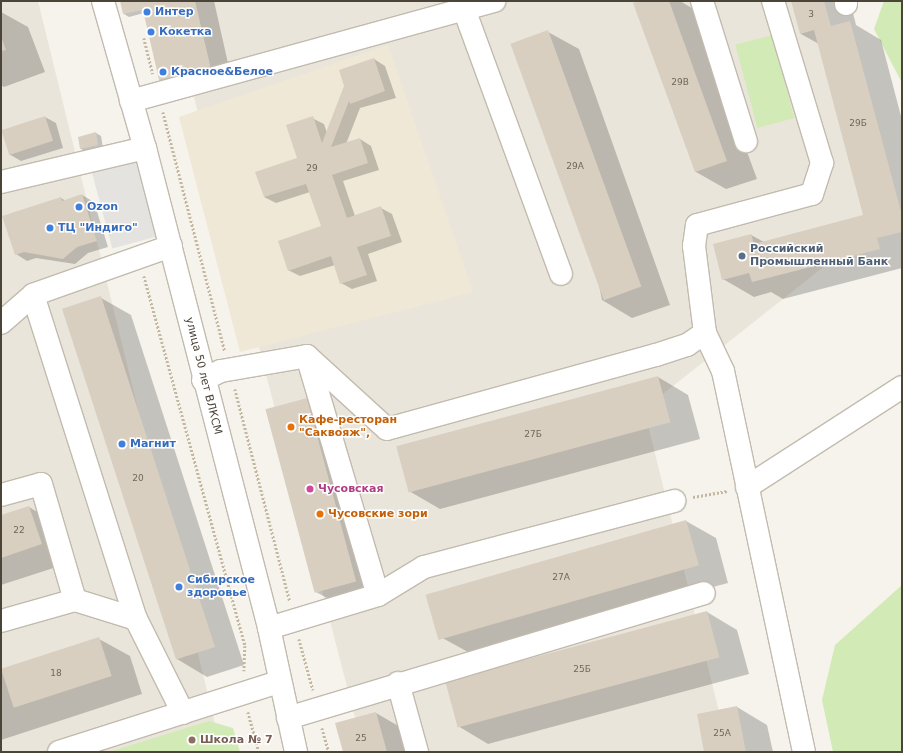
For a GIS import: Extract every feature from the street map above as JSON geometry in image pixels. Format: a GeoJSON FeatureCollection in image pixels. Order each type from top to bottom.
{"type":"FeatureCollection","features":[{"type":"Feature","properties":{"kind":"street","name":"улица 50 лет ВЛКСМ"},"geometry":{"type":"LineString","coordinates":[[103,1],[171,246],[203,380],[269,628],[279,682],[296,752]]}},
{"type":"Feature","properties":{"kind":"street"},"geometry":{"type":"LineString","coordinates":[[131,101],[495,1]]}},
{"type":"Feature","properties":{"kind":"street"},"geometry":{"type":"LineString","coordinates":[[702,1],[746,141]]}},
{"type":"Feature","properties":{"kind":"street"},"geometry":{"type":"LineString","coordinates":[[773,1],[822,163],[812,194],[697,225],[694,246],[705,333],[723,371],[804,752]]}},
{"type":"Feature","properties":{"kind":"street"},"geometry":{"type":"LineString","coordinates":[[464,9],[561,274]]}},
{"type":"Feature","properties":{"kind":"street"},"geometry":{"type":"LineString","coordinates":[[1,182],[145,148]]}},
{"type":"Feature","properties":{"kind":"street"},"geometry":{"type":"LineString","coordinates":[[1,323],[33,295],[138,256],[171,246]]}},
{"type":"Feature","properties":{"kind":"street"},"geometry":{"type":"LineString","coordinates":[[33,295],[136,619],[183,713]]}},
{"type":"Feature","properties":{"kind":"street"},"geometry":{"type":"LineString","coordinates":[[307,356],[387,429],[656,355],[687,345],[705,333]]}},
{"type":"Feature","properties":{"kind":"street"},"geometry":{"type":"LineString","coordinates":[[203,380],[230,369],[307,356]]}},
{"type":"Feature","properties":{"kind":"street"},"geometry":{"type":"LineString","coordinates":[[307,356],[378,595]]}},
{"type":"Feature","properties":{"kind":"street"},"geometry":{"type":"LineString","coordinates":[[747,486],[902,387]]}},
{"type":"Feature","properties":{"kind":"street"},"geometry":{"type":"LineString","coordinates":[[1,495],[40,484],[75,600]]}},
{"type":"Feature","properties":{"kind":"street"},"geometry":{"type":"LineString","coordinates":[[269,628],[295,622],[378,595],[424,567],[674,501]]}},
{"type":"Feature","properties":{"kind":"street"},"geometry":{"type":"LineString","coordinates":[[288,718],[318,710],[398,682],[704,593]]}},
{"type":"Feature","properties":{"kind":"street"},"geometry":{"type":"LineString","coordinates":[[1,621],[75,600],[136,619]]}},
{"type":"Feature","properties":{"kind":"street"},"geometry":{"type":"LineString","coordinates":[[59,752],[183,713],[243,692],[279,682]]}},
{"type":"Feature","properties":{"kind":"street"},"geometry":{"type":"LineString","coordinates":[[398,682],[417,752]]}},
{"type":"Feature","properties":{"kind":"path"},"geometry":{"type":"LineString","coordinates":[[144,38],[329,752]]}},
{"type":"Feature","properties":{"kind":"path"},"geometry":{"type":"LineString","coordinates":[[138,256],[245,646],[243,692],[259,752]]}},
{"type":"Feature","properties":{"kind":"path"},"geometry":{"type":"LineString","coordinates":[[674,501],[747,486]]}},
{"type":"Feature","properties":{"kind":"shaded area"},"geometry":{"type":"Polygon","coordinates":[[[1,1],[38,1],[222,752],[1,752],[1,1]]]}},
{"type":"Feature","properties":{"kind":"shaded area"},"geometry":{"type":"Polygon","coordinates":[[[169,1],[807,1],[879,223],[644,409],[729,752],[364,752],[169,1]]]}},
{"type":"Feature","properties":{"kind":"shaded area"},"geometry":{"type":"Polygon","coordinates":[[[388,45],[473,292],[240,352],[179,117],[388,45]]]}},
{"type":"Feature","properties":{"kind":"shaded area"},"geometry":{"type":"Polygon","coordinates":[[[137,159],[158,236],[112,248],[92,171],[137,159]]]}},
{"type":"Feature","properties":{"kind":"green space"},"geometry":{"type":"Polygon","coordinates":[[[884,1],[902,1],[902,83],[874,29],[884,1]]]}},
{"type":"Feature","properties":{"kind":"green space"},"geometry":{"type":"Polygon","coordinates":[[[772,35],[794,118],[758,128],[735,45],[772,35]]]}},
{"type":"Feature","properties":{"kind":"green space"},"geometry":{"type":"Polygon","coordinates":[[[902,585],[902,752],[833,752],[822,700],[835,645],[902,585]]]}},
{"type":"Feature","properties":{"kind":"green space","name":"Школа № 7"},"geometry":{"type":"Polygon","coordinates":[[[209,721],[233,728],[240,752],[109,752],[209,721]]]}},
{"type":"Feature","properties":{"kind":"building"},"geometry":{"type":"Polygon","coordinates":[[[120,1],[195,1],[211,69],[159,80],[143,10],[123,14],[120,1]]]}},
{"type":"Feature","properties":{"kind":"building"},"geometry":{"type":"Polygon","coordinates":[[[638,1],[669,1],[727,161],[695,172],[633,3],[638,1]]]}},
{"type":"Feature","properties":{"kind":"building"},"geometry":{"type":"Polygon","coordinates":[[[791,1],[824,1],[831,26],[850,21],[902,215],[902,232],[877,238],[880,249],[752,282],[749,273],[722,280],[713,244],[751,234],[754,244],[863,215],[814,30],[800,34],[791,1]]]}},
{"type":"Feature","properties":{"kind":"building"},"geometry":{"type":"Polygon","coordinates":[[[548,30],[641,287],[604,300],[510,44],[548,30]]]}},
{"type":"Feature","properties":{"kind":"building"},"geometry":{"type":"Polygon","coordinates":[[[1,37],[6,50],[1,51],[1,37]]]}},
{"type":"Feature","properties":{"kind":"building"},"geometry":{"type":"Polygon","coordinates":[[[374,58],[385,91],[350,104],[349,101],[331,147],[360,138],[368,163],[332,175],[347,218],[381,206],[391,236],[357,247],[367,275],[340,284],[331,256],[288,271],[278,241],[321,226],[306,184],[264,197],[255,172],[297,158],[286,125],[313,116],[322,143],[344,86],[339,70],[374,58]]]}},
{"type":"Feature","properties":{"kind":"building"},"geometry":{"type":"Polygon","coordinates":[[[45,116],[53,141],[9,155],[1,130],[45,116]]]}},
{"type":"Feature","properties":{"kind":"building"},"geometry":{"type":"Polygon","coordinates":[[[96,132],[98,145],[80,149],[78,137],[96,132]]]}},
{"type":"Feature","properties":{"kind":"building","name":"ТЦ \"Индиго\""},"geometry":{"type":"Polygon","coordinates":[[[82,194],[97,241],[77,247],[63,259],[24,252],[15,255],[2,216],[61,197],[62,201],[82,194]]]}},
{"type":"Feature","properties":{"kind":"building"},"geometry":{"type":"Polygon","coordinates":[[[101,296],[215,647],[176,660],[62,309],[101,296]]]}},
{"type":"Feature","properties":{"kind":"building"},"geometry":{"type":"Polygon","coordinates":[[[658,376],[670,422],[409,493],[396,446],[658,376]]]}},
{"type":"Feature","properties":{"kind":"building"},"geometry":{"type":"Polygon","coordinates":[[[307,398],[356,582],[315,593],[265,409],[307,398]]]}},
{"type":"Feature","properties":{"kind":"building"},"geometry":{"type":"Polygon","coordinates":[[[29,506],[42,544],[1,558],[1,515],[29,506]]]}},
{"type":"Feature","properties":{"kind":"building"},"geometry":{"type":"Polygon","coordinates":[[[686,520],[699,565],[438,640],[425,595],[686,520]]]}},
{"type":"Feature","properties":{"kind":"building"},"geometry":{"type":"Polygon","coordinates":[[[707,611],[719,657],[458,728],[445,681],[707,611]]]}},
{"type":"Feature","properties":{"kind":"building"},"geometry":{"type":"Polygon","coordinates":[[[99,637],[112,676],[14,708],[1,669],[99,637]]]}},
{"type":"Feature","properties":{"kind":"building"},"geometry":{"type":"Polygon","coordinates":[[[737,706],[746,752],[704,752],[697,714],[737,706]]]}},
{"type":"Feature","properties":{"kind":"building"},"geometry":{"type":"Polygon","coordinates":[[[376,712],[387,752],[343,752],[335,723],[376,712]]]}},
{"type":"Feature","properties":{"kind":"place","name":"Интер"},"geometry":{"type":"Point","coordinates":[147,12]}},
{"type":"Feature","properties":{"kind":"place","name":"Кокетка"},"geometry":{"type":"Point","coordinates":[151,32]}},
{"type":"Feature","properties":{"kind":"place","name":"Красное&Белое"},"geometry":{"type":"Point","coordinates":[163,72]}},
{"type":"Feature","properties":{"kind":"place","name":"Ozon"},"geometry":{"type":"Point","coordinates":[79,207]}},
{"type":"Feature","properties":{"kind":"place","name":"ТЦ \"Индиго\""},"geometry":{"type":"Point","coordinates":[50,228]}},
{"type":"Feature","properties":{"kind":"place","name":"Российский Промышленный Банк"},"geometry":{"type":"Point","coordinates":[742,256]}},
{"type":"Feature","properties":{"kind":"place","name":"Кафе-ресторан \"Саквояж\","},"geometry":{"type":"Point","coordinates":[291,427]}},
{"type":"Feature","properties":{"kind":"place","name":"Магнит"},"geometry":{"type":"Point","coordinates":[122,444]}},
{"type":"Feature","properties":{"kind":"place","name":"Чусовская"},"geometry":{"type":"Point","coordinates":[310,489]}},
{"type":"Feature","properties":{"kind":"place","name":"Чусовские зори"},"geometry":{"type":"Point","coordinates":[320,514]}},
{"type":"Feature","properties":{"kind":"place","name":"Сибирское здоровье"},"geometry":{"type":"Point","coordinates":[179,587]}},
{"type":"Feature","properties":{"kind":"place","name":"Школа № 7"},"geometry":{"type":"Point","coordinates":[192,740]}}]}
